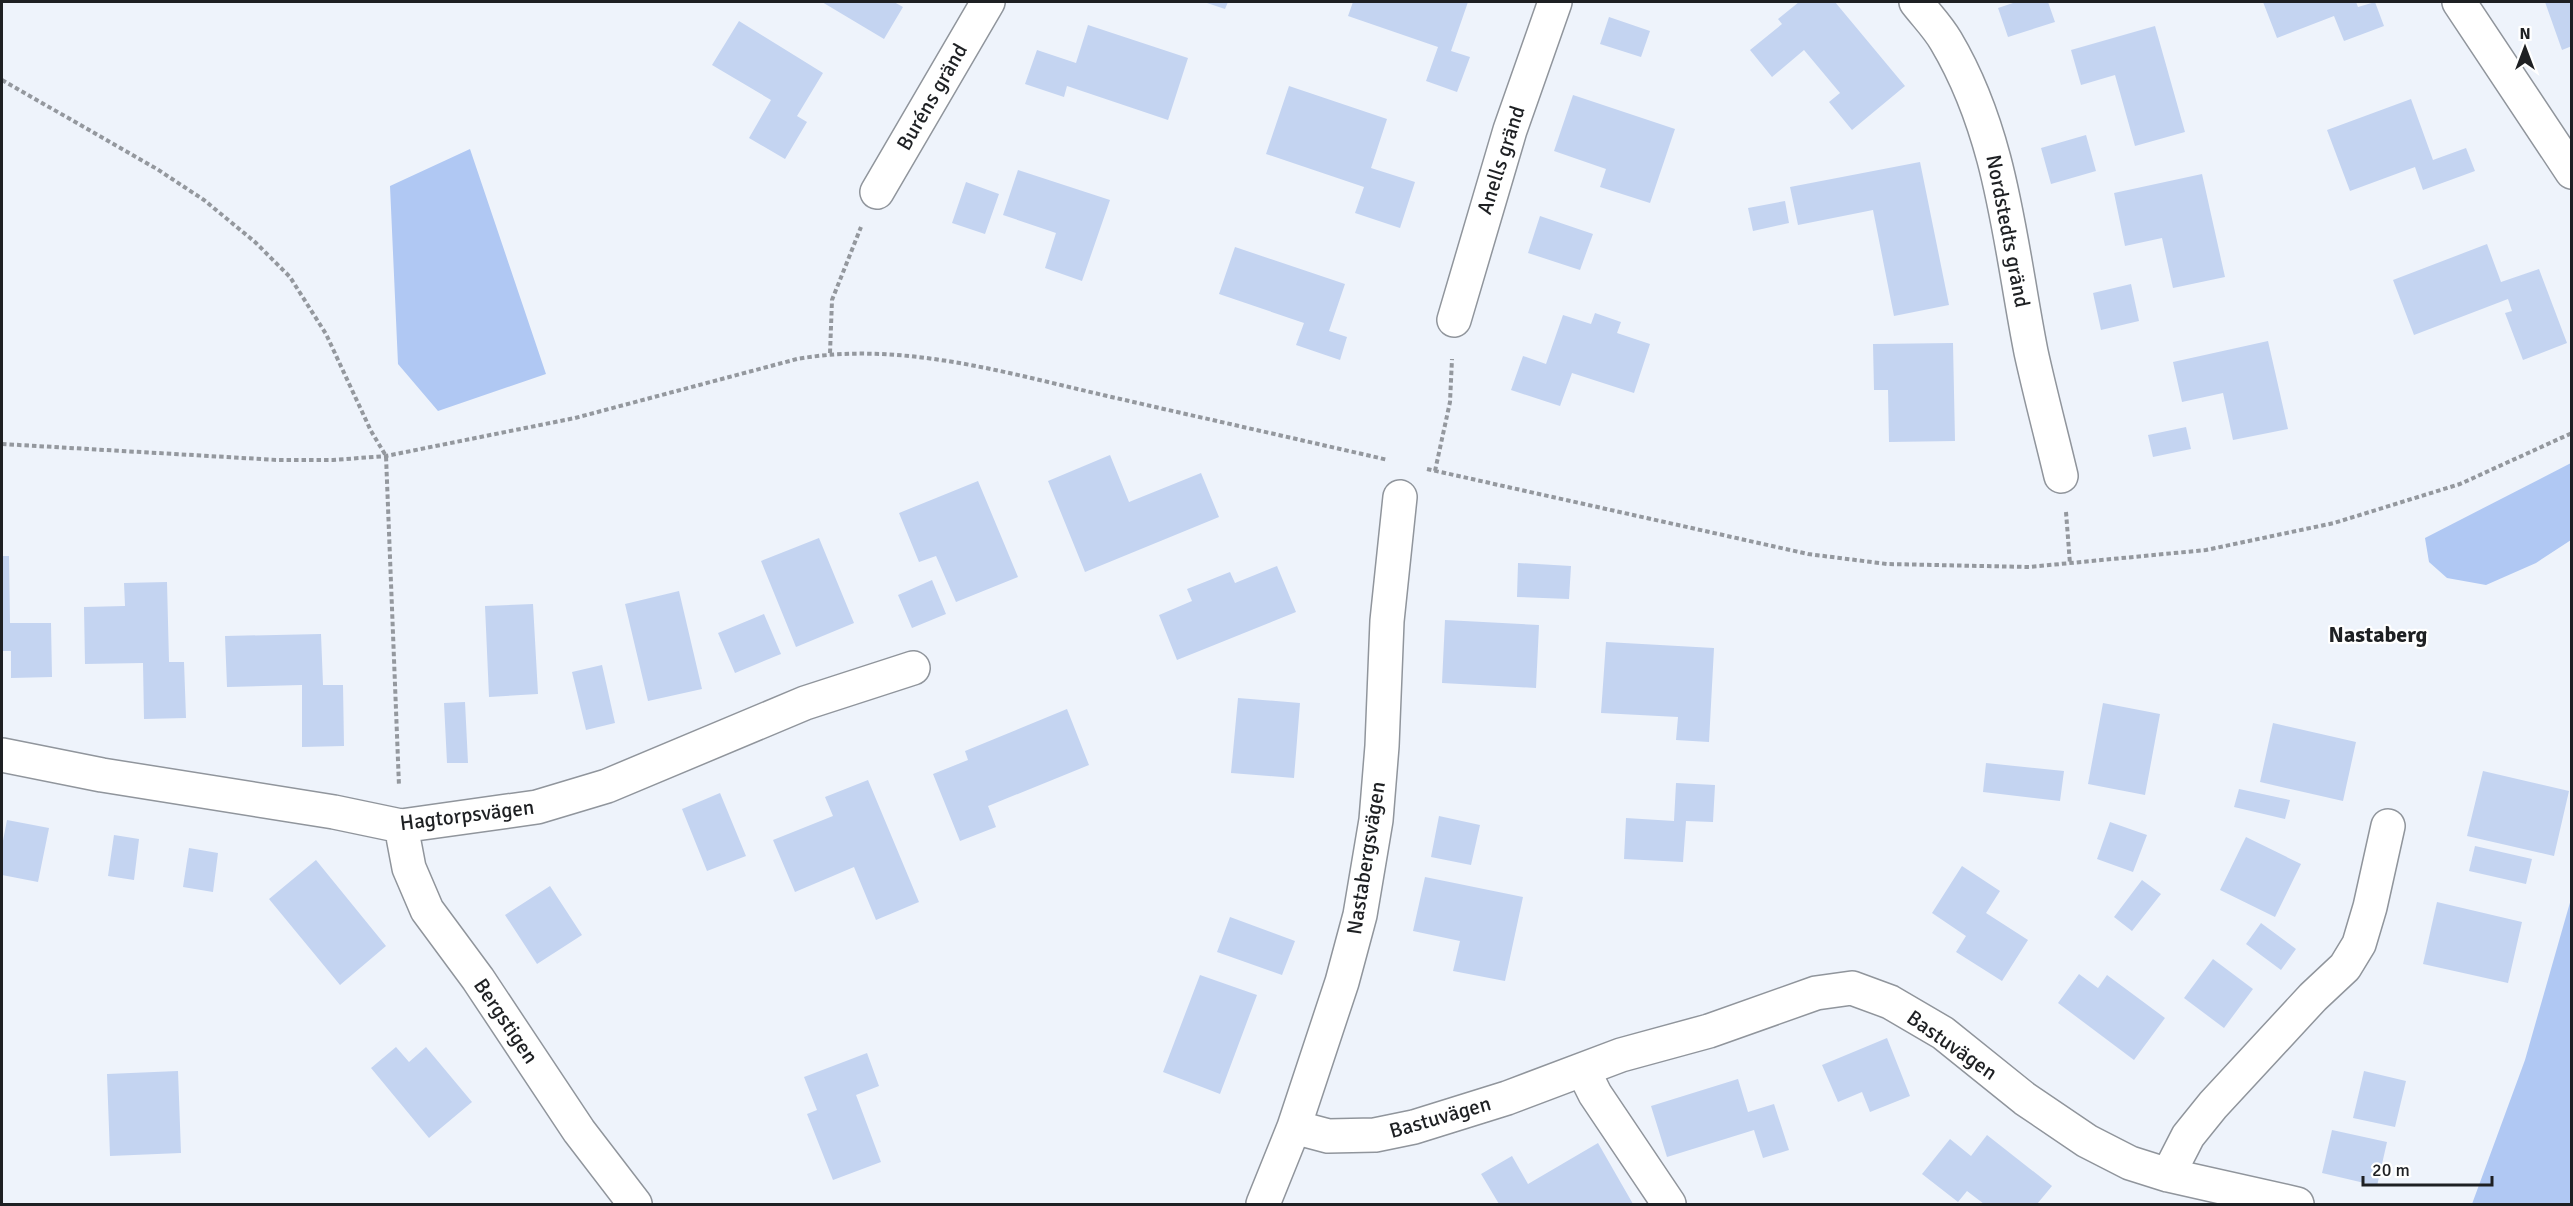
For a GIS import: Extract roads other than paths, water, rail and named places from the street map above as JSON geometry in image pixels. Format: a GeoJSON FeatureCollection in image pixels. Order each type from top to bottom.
{"type":"FeatureCollection","features":[{"type":"Feature","properties":{"kind":"street","name":"Buréns gränd"},"geometry":{"type":"LineString","coordinates":[[876,192],[988,2]]}},
{"type":"Feature","properties":{"kind":"street","name":"Anells gränd"},"geometry":{"type":"LineString","coordinates":[[1454,320],[1510,130],[1555,2]]}},
{"type":"Feature","properties":{"kind":"street","name":"Nordstedts gränd"},"geometry":{"type":"LineString","coordinates":[[1916,2],[1945,39],[1965,75],[1997,164],[2014,244],[2031,352],[2061,476]]}},
{"type":"Feature","properties":{"kind":"street"},"geometry":{"type":"LineString","coordinates":[[2459,2],[2571,172]]}},
{"type":"Feature","properties":{"kind":"street","name":"Nastabergsvägen"},"geometry":{"type":"LineString","coordinates":[[1263,1204],[1294,1127],[1342,982],[1360,915],[1376,820],[1382,746],[1387,621],[1400,496]]}},
{"type":"Feature","properties":{"kind":"street","name":"Hagtorpsvägen"},"geometry":{"type":"LineString","coordinates":[[2,755],[102,775],[334,812],[400,826],[537,807],[607,786],[805,703],[913,668]]}},
{"type":"Feature","properties":{"kind":"street","name":"Bergstigen"},"geometry":{"type":"LineString","coordinates":[[400,826],[409,868],[427,910],[478,979],[579,1131],[635,1204]]}},
{"type":"Feature","properties":{"kind":"street"},"geometry":{"type":"LineString","coordinates":[[2168,1175],[2188,1136],[2213,1105],[2350,959],[2359,944],[2368,916],[2388,826]]}},
{"type":"Feature","properties":{"kind":"street","name":"Bastuvägen"},"geometry":{"type":"LineString","coordinates":[[1294,1127],[1328,1136],[1376,1135],[1445,1118],[1621,1055],[1709,1031],[1816,993],[1852,988],[1890,1002],[1943,1033],[2025,1099],[2087,1141],[2130,1163],[2168,1175],[2297,1204]]}},
{"type":"Feature","properties":{"kind":"street"},"geometry":{"type":"LineString","coordinates":[[1583,1070],[1595,1094],[1670,1204]]}},
{"type":"Feature","properties":{"kind":"district","name":"Nastaberg"},"geometry":{"type":"Point","coordinates":[2378,634]}}]}
